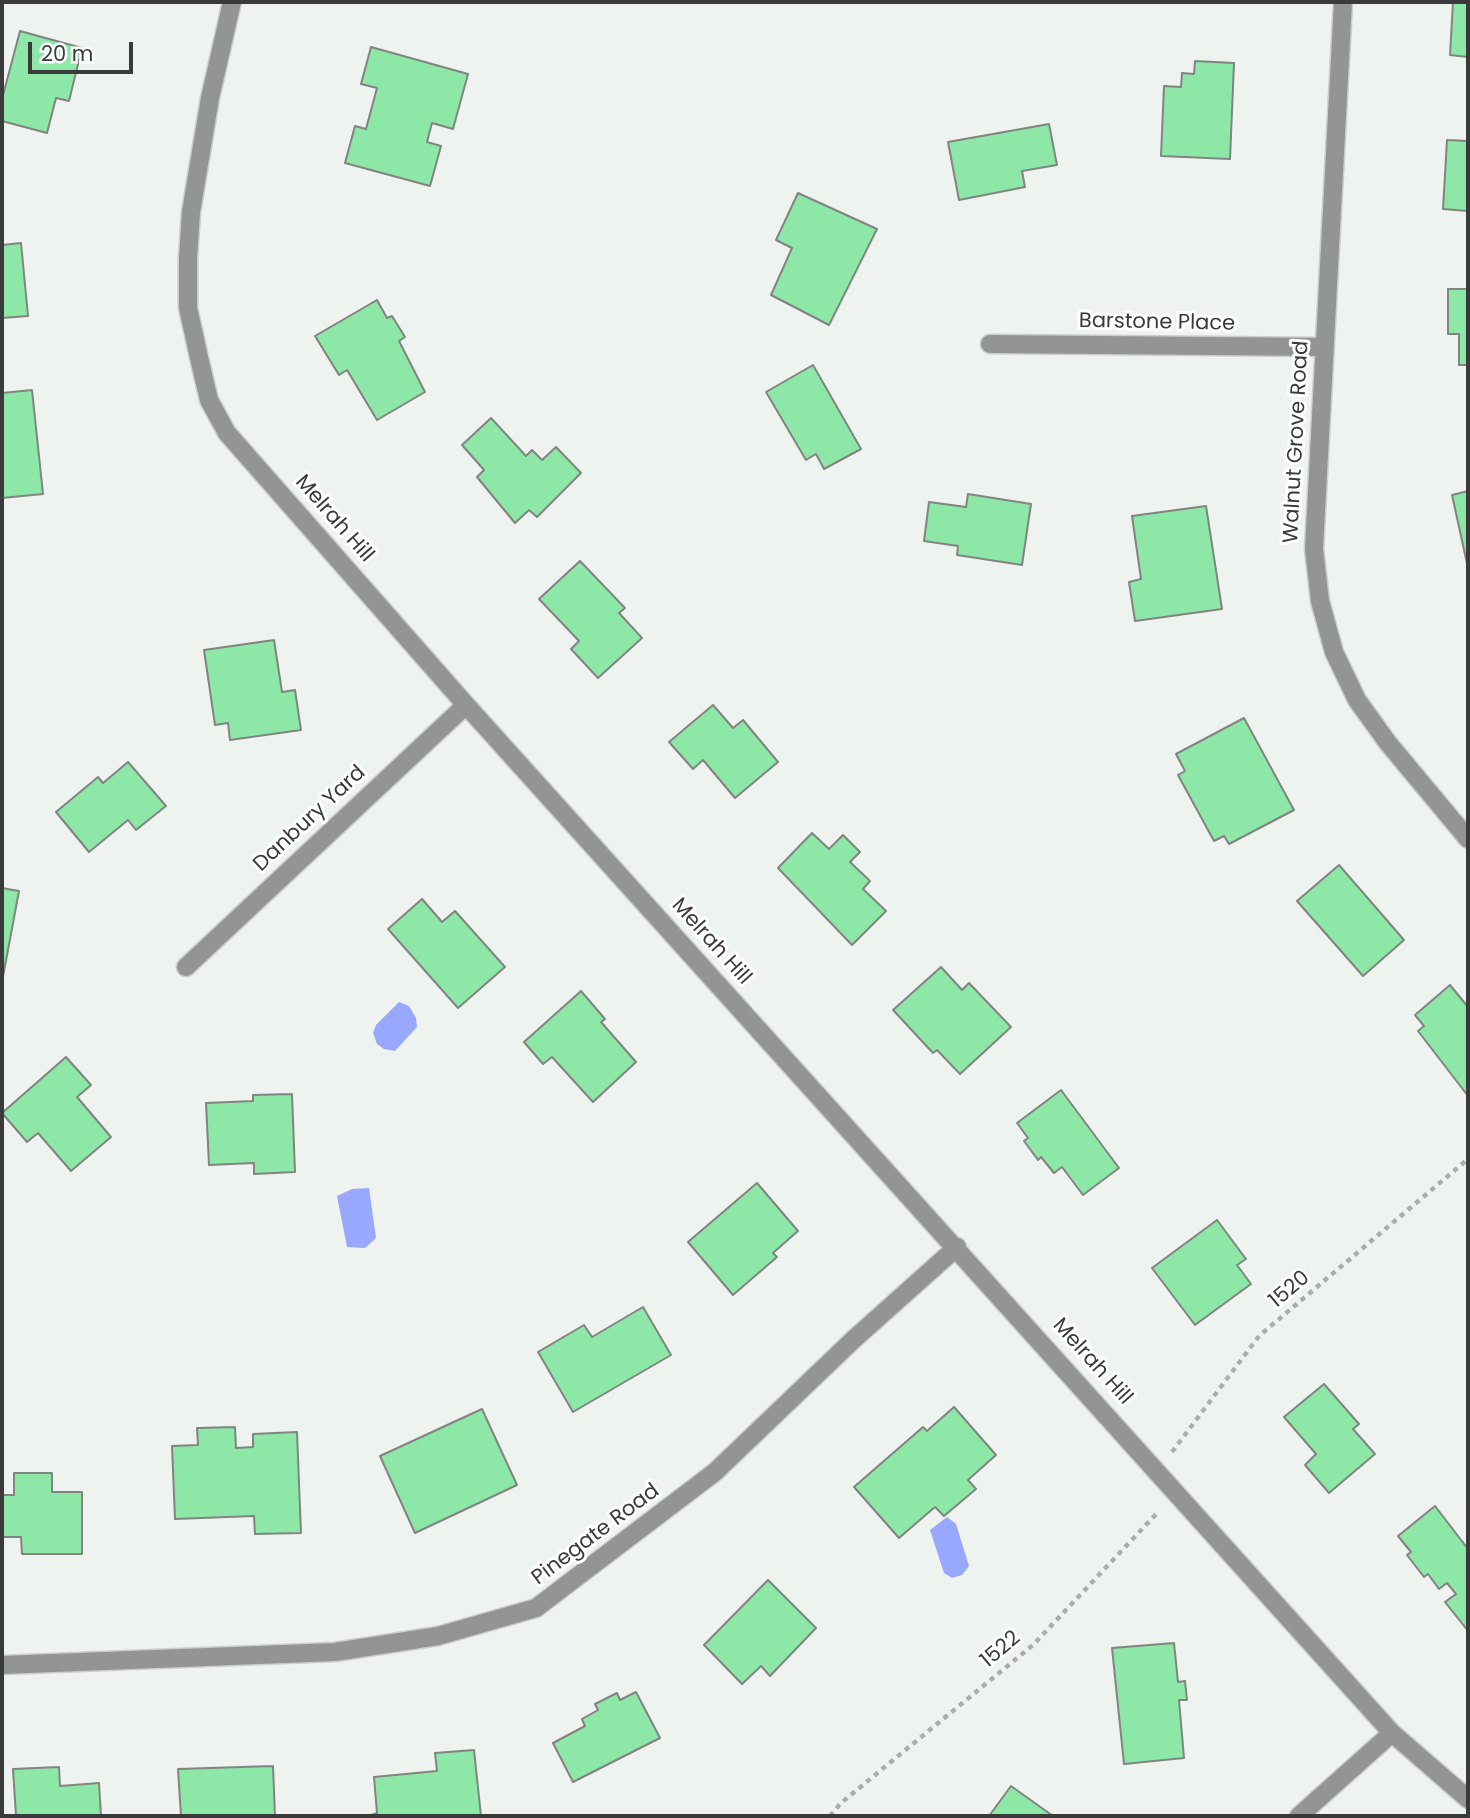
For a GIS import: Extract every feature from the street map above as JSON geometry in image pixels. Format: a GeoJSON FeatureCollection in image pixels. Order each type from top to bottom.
{"type":"FeatureCollection","features":[{"type":"Feature","properties":{"kind":"street","name":"Melrah Hill"},"geometry":{"type":"LineString","coordinates":[[232,2],[210,98],[191,212],[188,258],[188,308],[209,400],[227,433],[466,705],[1392,1733],[1468,1799]]}},
{"type":"Feature","properties":{"kind":"street","name":"Walnut Grove Road"},"geometry":{"type":"LineString","coordinates":[[1343,2],[1314,549],[1320,601],[1334,652],[1357,700],[1388,743],[1468,839]]}},
{"type":"Feature","properties":{"kind":"street","name":"Barstone Place"},"geometry":{"type":"LineString","coordinates":[[990,344],[1324,347]]}},
{"type":"Feature","properties":{"kind":"street","name":"Danbury Yard"},"geometry":{"type":"LineString","coordinates":[[186,967],[466,705]]}},
{"type":"Feature","properties":{"kind":"street","name":"Pinegate Road"},"geometry":{"type":"LineString","coordinates":[[2,1665],[335,1652],[438,1636],[536,1608],[715,1472],[853,1340],[957,1247]]}},
{"type":"Feature","properties":{"kind":"street"},"geometry":{"type":"LineString","coordinates":[[1299,1816],[1392,1733]]}},
{"type":"Feature","properties":{"kind":"path","name":"1520"},"geometry":{"type":"LineString","coordinates":[[1158,1471],[1259,1336],[1468,1159]]}},
{"type":"Feature","properties":{"kind":"path","name":"1522"},"geometry":{"type":"LineString","coordinates":[[830,1816],[841,1803],[1033,1645],[1176,1492]]}},
{"type":"Feature","properties":{"kind":"water"},"geometry":{"type":"Polygon","coordinates":[[[399,1002],[409,1006],[416,1018],[417,1027],[395,1051],[384,1049],[377,1044],[373,1033],[376,1025],[399,1002]]]}},
{"type":"Feature","properties":{"kind":"water"},"geometry":{"type":"Polygon","coordinates":[[[369,1188],[376,1238],[365,1248],[347,1247],[337,1196],[352,1189],[369,1188]]]}},
{"type":"Feature","properties":{"kind":"water"},"geometry":{"type":"Polygon","coordinates":[[[947,1517],[956,1524],[969,1566],[962,1575],[952,1578],[944,1573],[930,1530],[947,1517]]]}},
{"type":"Feature","properties":{"kind":"building"},"geometry":{"type":"Polygon","coordinates":[[[1453,2],[1468,2],[1468,57],[1450,55],[1453,2]]]}},
{"type":"Feature","properties":{"kind":"building"},"geometry":{"type":"Polygon","coordinates":[[[20,31],[82,48],[69,101],[56,98],[47,133],[2,121],[2,99],[20,31]]]}},
{"type":"Feature","properties":{"kind":"building"},"geometry":{"type":"Polygon","coordinates":[[[371,47],[468,74],[453,129],[432,123],[427,142],[441,146],[430,186],[345,163],[355,126],[366,129],[377,88],[361,84],[371,47]]]}},
{"type":"Feature","properties":{"kind":"building"},"geometry":{"type":"Polygon","coordinates":[[[1195,61],[1234,63],[1230,159],[1161,156],[1164,86],[1181,87],[1182,73],[1194,74],[1195,61]]]}},
{"type":"Feature","properties":{"kind":"building"},"geometry":{"type":"Polygon","coordinates":[[[1049,124],[1057,165],[1022,171],[1025,187],[959,200],[948,142],[1049,124]]]}},
{"type":"Feature","properties":{"kind":"building"},"geometry":{"type":"Polygon","coordinates":[[[1447,140],[1468,141],[1468,211],[1443,209],[1447,140]]]}},
{"type":"Feature","properties":{"kind":"building"},"geometry":{"type":"Polygon","coordinates":[[[798,193],[877,229],[829,325],[771,295],[792,248],[776,240],[798,193]]]}},
{"type":"Feature","properties":{"kind":"building"},"geometry":{"type":"Polygon","coordinates":[[[21,243],[28,316],[2,318],[2,245],[21,243]]]}},
{"type":"Feature","properties":{"kind":"building"},"geometry":{"type":"Polygon","coordinates":[[[1448,289],[1468,289],[1468,365],[1459,365],[1459,334],[1448,334],[1448,289]]]}},
{"type":"Feature","properties":{"kind":"building"},"geometry":{"type":"Polygon","coordinates":[[[377,300],[387,318],[392,316],[405,337],[399,341],[425,392],[377,420],[347,370],[339,375],[315,336],[377,300]]]}},
{"type":"Feature","properties":{"kind":"building"},"geometry":{"type":"Polygon","coordinates":[[[813,365],[861,449],[824,469],[816,454],[806,460],[766,392],[813,365]]]}},
{"type":"Feature","properties":{"kind":"building"},"geometry":{"type":"Polygon","coordinates":[[[32,390],[43,494],[2,498],[2,393],[32,390]]]}},
{"type":"Feature","properties":{"kind":"building"},"geometry":{"type":"Polygon","coordinates":[[[491,418],[526,456],[532,450],[542,460],[556,447],[581,473],[537,517],[529,510],[515,523],[477,477],[484,470],[462,445],[491,418]]]}},
{"type":"Feature","properties":{"kind":"building"},"geometry":{"type":"Polygon","coordinates":[[[1468,491],[1468,568],[1452,495],[1468,491]]]}},
{"type":"Feature","properties":{"kind":"building"},"geometry":{"type":"Polygon","coordinates":[[[968,494],[1031,504],[1022,565],[957,555],[958,546],[924,541],[929,502],[966,507],[968,494]]]}},
{"type":"Feature","properties":{"kind":"building"},"geometry":{"type":"Polygon","coordinates":[[[1206,506],[1222,609],[1135,621],[1129,582],[1141,579],[1132,516],[1206,506]]]}},
{"type":"Feature","properties":{"kind":"building"},"geometry":{"type":"Polygon","coordinates":[[[580,561],[625,608],[619,613],[642,638],[598,678],[571,649],[579,641],[539,599],[580,561]]]}},
{"type":"Feature","properties":{"kind":"building"},"geometry":{"type":"Polygon","coordinates":[[[274,640],[282,692],[295,690],[301,730],[230,740],[228,723],[215,725],[204,650],[274,640]]]}},
{"type":"Feature","properties":{"kind":"building"},"geometry":{"type":"Polygon","coordinates":[[[713,705],[733,728],[743,720],[778,762],[735,798],[703,760],[693,769],[669,742],[713,705]]]}},
{"type":"Feature","properties":{"kind":"building"},"geometry":{"type":"Polygon","coordinates":[[[1244,718],[1294,810],[1229,844],[1224,836],[1214,841],[1178,775],[1185,771],[1176,754],[1244,718]]]}},
{"type":"Feature","properties":{"kind":"building"},"geometry":{"type":"Polygon","coordinates":[[[128,762],[166,806],[136,830],[128,820],[89,852],[56,812],[98,777],[103,783],[128,762]]]}},
{"type":"Feature","properties":{"kind":"building"},"geometry":{"type":"Polygon","coordinates":[[[812,833],[829,849],[843,835],[860,852],[850,862],[870,881],[863,889],[886,911],[852,945],[778,868],[812,833]]]}},
{"type":"Feature","properties":{"kind":"building"},"geometry":{"type":"Polygon","coordinates":[[[1339,865],[1404,940],[1363,976],[1297,901],[1339,865]]]}},
{"type":"Feature","properties":{"kind":"building"},"geometry":{"type":"Polygon","coordinates":[[[2,888],[19,891],[2,982],[2,888]]]}},
{"type":"Feature","properties":{"kind":"building"},"geometry":{"type":"Polygon","coordinates":[[[422,899],[442,922],[455,911],[505,967],[458,1008],[388,929],[422,899]]]}},
{"type":"Feature","properties":{"kind":"building"},"geometry":{"type":"Polygon","coordinates":[[[941,967],[962,990],[969,983],[1011,1027],[960,1074],[937,1050],[933,1053],[893,1010],[941,967]]]}},
{"type":"Feature","properties":{"kind":"building"},"geometry":{"type":"Polygon","coordinates":[[[1450,985],[1468,1007],[1468,1096],[1418,1031],[1424,1026],[1415,1015],[1450,985]]]}},
{"type":"Feature","properties":{"kind":"building"},"geometry":{"type":"Polygon","coordinates":[[[581,991],[605,1019],[601,1022],[636,1062],[593,1102],[552,1057],[543,1064],[524,1042],[581,991]]]}},
{"type":"Feature","properties":{"kind":"building"},"geometry":{"type":"Polygon","coordinates":[[[66,1057],[91,1085],[77,1097],[111,1137],[71,1171],[38,1133],[27,1142],[2,1113],[66,1057]]]}},
{"type":"Feature","properties":{"kind":"building"},"geometry":{"type":"Polygon","coordinates":[[[1061,1090],[1119,1168],[1083,1195],[1062,1167],[1054,1173],[1041,1157],[1038,1160],[1024,1141],[1028,1138],[1017,1123],[1061,1090]]]}},
{"type":"Feature","properties":{"kind":"building"},"geometry":{"type":"Polygon","coordinates":[[[292,1094],[295,1172],[254,1174],[254,1163],[209,1165],[206,1103],[253,1101],[253,1095],[292,1094]]]}},
{"type":"Feature","properties":{"kind":"building"},"geometry":{"type":"Polygon","coordinates":[[[757,1183],[798,1231],[773,1253],[777,1257],[733,1295],[688,1242],[757,1183]]]}},
{"type":"Feature","properties":{"kind":"building"},"geometry":{"type":"Polygon","coordinates":[[[1217,1220],[1246,1259],[1237,1265],[1251,1284],[1195,1325],[1152,1268],[1217,1220]]]}},
{"type":"Feature","properties":{"kind":"building"},"geometry":{"type":"Polygon","coordinates":[[[643,1307],[671,1355],[573,1412],[538,1352],[584,1325],[592,1337],[643,1307]]]}},
{"type":"Feature","properties":{"kind":"building"},"geometry":{"type":"Polygon","coordinates":[[[1324,1384],[1359,1424],[1353,1429],[1375,1454],[1329,1493],[1305,1465],[1316,1454],[1284,1417],[1324,1384]]]}},
{"type":"Feature","properties":{"kind":"building"},"geometry":{"type":"Polygon","coordinates":[[[954,1407],[996,1455],[968,1480],[976,1489],[944,1516],[935,1507],[899,1538],[854,1487],[923,1427],[927,1431],[954,1407]]]}},
{"type":"Feature","properties":{"kind":"building"},"geometry":{"type":"Polygon","coordinates":[[[482,1409],[517,1485],[415,1533],[380,1456],[482,1409]]]}},
{"type":"Feature","properties":{"kind":"building"},"geometry":{"type":"Polygon","coordinates":[[[235,1427],[236,1448],[253,1447],[253,1434],[297,1432],[301,1533],[255,1534],[254,1516],[175,1519],[172,1446],[198,1445],[197,1428],[235,1427]]]}},
{"type":"Feature","properties":{"kind":"building"},"geometry":{"type":"Polygon","coordinates":[[[14,1473],[52,1473],[52,1492],[82,1492],[82,1554],[22,1554],[21,1537],[2,1537],[2,1495],[14,1495],[14,1473]]]}},
{"type":"Feature","properties":{"kind":"building"},"geometry":{"type":"Polygon","coordinates":[[[1435,1506],[1468,1549],[1468,1631],[1445,1602],[1456,1594],[1447,1583],[1439,1589],[1428,1574],[1424,1577],[1407,1555],[1411,1552],[1398,1536],[1435,1506]]]}},
{"type":"Feature","properties":{"kind":"building"},"geometry":{"type":"Polygon","coordinates":[[[768,1580],[816,1628],[770,1676],[761,1666],[742,1684],[704,1645],[768,1580]]]}},
{"type":"Feature","properties":{"kind":"building"},"geometry":{"type":"Polygon","coordinates":[[[1174,1643],[1178,1682],[1185,1681],[1187,1700],[1179,1700],[1184,1758],[1124,1764],[1112,1648],[1174,1643]]]}},
{"type":"Feature","properties":{"kind":"building"},"geometry":{"type":"Polygon","coordinates":[[[636,1692],[660,1738],[573,1782],[553,1743],[585,1726],[582,1719],[598,1710],[595,1704],[617,1693],[620,1700],[636,1692]]]}},
{"type":"Feature","properties":{"kind":"building"},"geometry":{"type":"Polygon","coordinates":[[[474,1750],[481,1816],[368,1816],[377,1813],[374,1777],[437,1771],[435,1753],[474,1750]]]}},
{"type":"Feature","properties":{"kind":"building"},"geometry":{"type":"Polygon","coordinates":[[[273,1766],[275,1816],[181,1816],[178,1769],[273,1766]]]}},
{"type":"Feature","properties":{"kind":"building"},"geometry":{"type":"Polygon","coordinates":[[[59,1767],[60,1786],[99,1783],[101,1816],[16,1816],[13,1769],[59,1767]]]}},
{"type":"Feature","properties":{"kind":"building"},"geometry":{"type":"Polygon","coordinates":[[[1011,1786],[1053,1816],[989,1816],[1011,1786]]]}}]}
